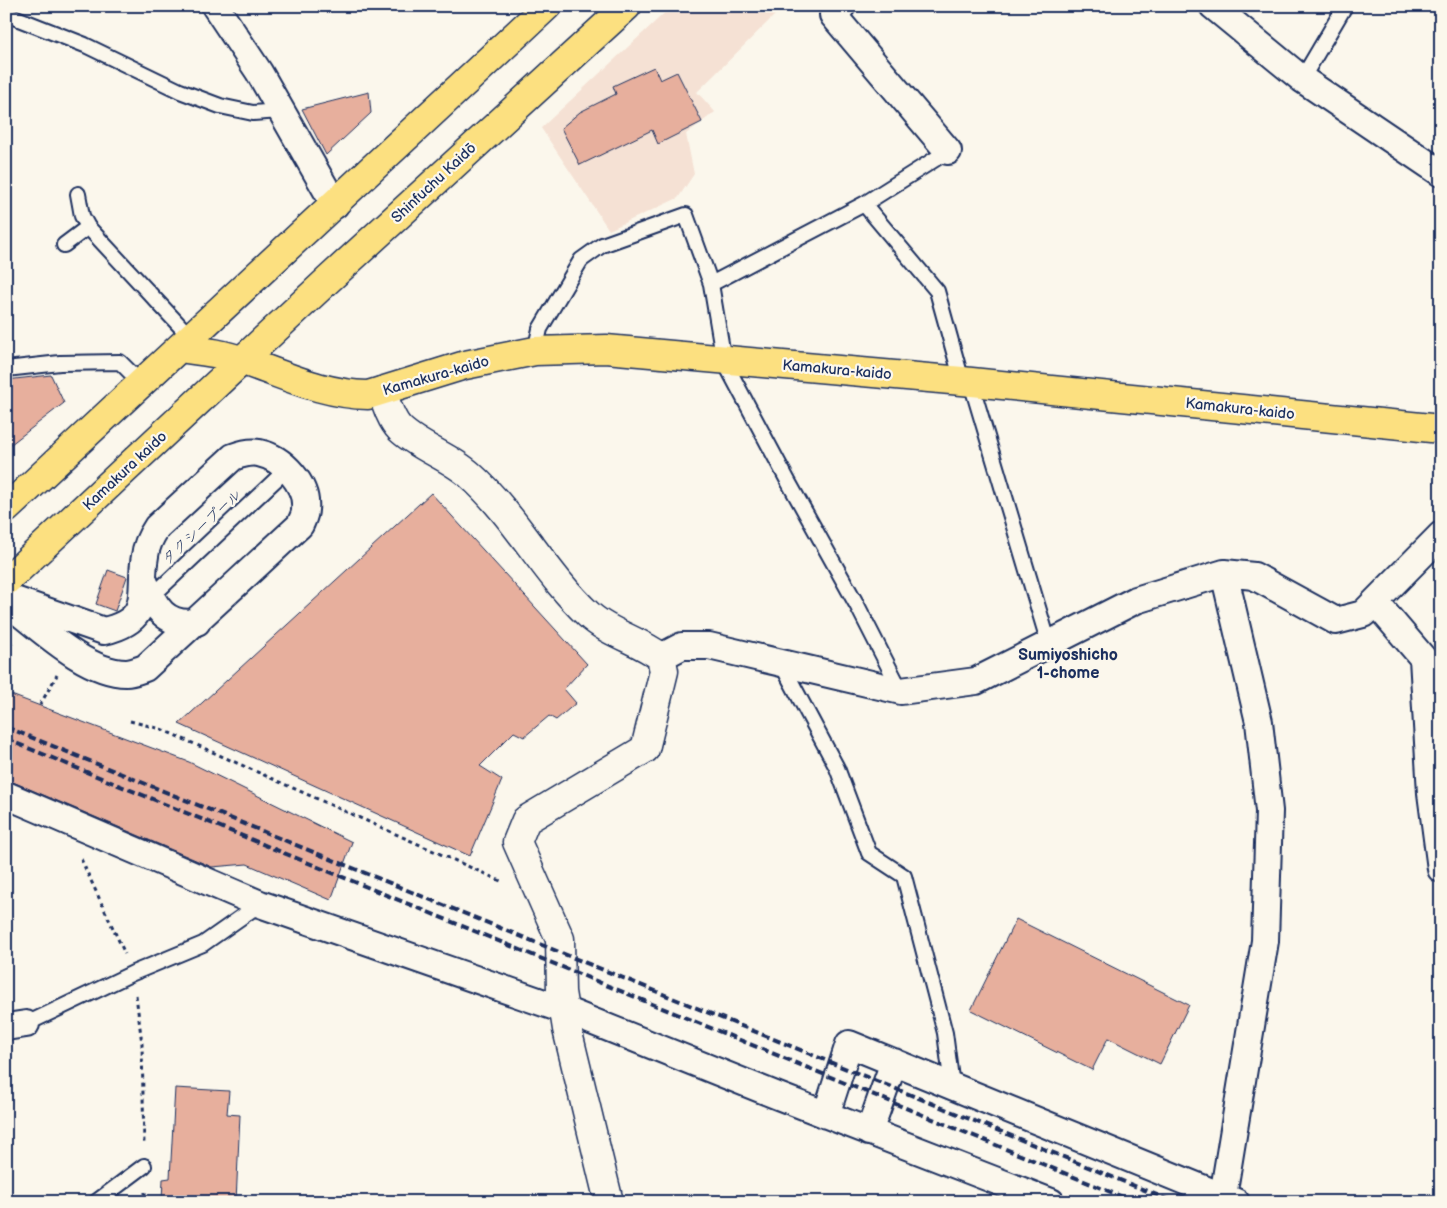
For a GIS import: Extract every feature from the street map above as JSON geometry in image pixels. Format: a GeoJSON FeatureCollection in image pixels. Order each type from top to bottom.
{"type":"FeatureCollection","features":[{"type":"Feature","properties":{"kind":"main road"},"geometry":{"type":"LineString","coordinates":[[6,509],[141,383],[191,345],[334,205],[547,6]]}},
{"type":"Feature","properties":{"kind":"main road","name":"Shinfuchu Kaidō"},"geometry":{"type":"LineString","coordinates":[[243,361],[627,6]]}},
{"type":"Feature","properties":{"kind":"main road","name":"Kamakura-kaido"},"geometry":{"type":"LineString","coordinates":[[191,345],[243,361],[297,382],[335,393],[368,396],[465,366],[536,351],[606,350],[967,382],[1441,429]]}},
{"type":"Feature","properties":{"kind":"main road","name":"Kamakura kaido"},"geometry":{"type":"LineString","coordinates":[[6,581],[243,361]]}},
{"type":"Feature","properties":{"kind":"street"},"geometry":{"type":"LineString","coordinates":[[215,6],[259,72],[334,205]]}},
{"type":"Feature","properties":{"kind":"street"},"geometry":{"type":"LineString","coordinates":[[1213,6],[1302,79],[1441,173]]}},
{"type":"Feature","properties":{"kind":"street"},"geometry":{"type":"LineString","coordinates":[[833,9],[948,151]]}},
{"type":"Feature","properties":{"kind":"street"},"geometry":{"type":"LineString","coordinates":[[382,391],[389,410],[400,428],[451,460],[475,480],[563,587],[590,615],[614,633],[653,651],[661,657],[664,671],[644,749],[526,820],[517,842],[560,939],[564,1010],[567,1029],[609,1202]]}},
{"type":"Feature","properties":{"kind":"street"},"geometry":{"type":"LineString","coordinates":[[6,597],[104,631],[120,627],[145,596],[144,557],[148,541],[157,527],[233,457],[245,453],[260,453],[278,460],[287,469],[304,495],[305,510],[300,525],[198,622],[145,668],[127,673],[109,670],[90,663],[6,602]]}},
{"type":"Feature","properties":{"kind":"street"},"geometry":{"type":"LineString","coordinates":[[661,657],[682,646],[709,646],[901,690],[976,680],[1136,600],[1224,573],[1254,576],[1336,620],[1364,614],[1439,540]]}},
{"type":"Feature","properties":{"kind":"street"},"geometry":{"type":"LineString","coordinates":[[826,1115],[849,1044],[1229,1199],[1265,941],[1269,811],[1259,722],[1224,573]]}},
{"type":"Feature","properties":{"kind":"street"},"geometry":{"type":"LineString","coordinates":[[145,596],[168,618],[187,624],[198,622]]}},
{"type":"Feature","properties":{"kind":"street"},"geometry":{"type":"LineString","coordinates":[[1376,603],[1441,679]]}},
{"type":"Feature","properties":{"kind":"street"},"geometry":{"type":"LineString","coordinates":[[1423,658],[1431,793],[1441,869]]}},
{"type":"Feature","properties":{"kind":"street"},"geometry":{"type":"LineString","coordinates":[[6,795],[260,904],[564,1010],[869,1132],[1051,1202]]}},
{"type":"Feature","properties":{"kind":"street"},"geometry":{"type":"LineString","coordinates":[[869,1132],[894,1062]]}},
{"type":"Feature","properties":{"kind":"lane"},"geometry":{"type":"LineString","coordinates":[[1302,79],[1345,6]]}},
{"type":"Feature","properties":{"kind":"lane"},"geometry":{"type":"LineString","coordinates":[[6,14],[85,45],[180,91],[220,106],[254,113],[280,111]]}},
{"type":"Feature","properties":{"kind":"lane"},"geometry":{"type":"LineString","coordinates":[[711,284],[864,204],[948,151]]}},
{"type":"Feature","properties":{"kind":"lane"},"geometry":{"type":"LineString","coordinates":[[78,194],[82,216],[88,227],[191,345]]}},
{"type":"Feature","properties":{"kind":"lane"},"geometry":{"type":"LineString","coordinates":[[864,204],[937,291],[1049,644]]}},
{"type":"Feature","properties":{"kind":"lane"},"geometry":{"type":"LineString","coordinates":[[536,351],[540,329],[581,260],[602,245],[686,215],[711,284],[724,360],[789,483],[857,604],[901,690]]}},
{"type":"Feature","properties":{"kind":"lane"},"geometry":{"type":"LineString","coordinates":[[64,245],[88,227]]}},
{"type":"Feature","properties":{"kind":"lane"},"geometry":{"type":"LineString","coordinates":[[6,369],[60,363],[120,362],[141,383]]}},
{"type":"Feature","properties":{"kind":"lane","name":"タクシープール"},"geometry":{"type":"LineString","coordinates":[[145,596],[287,469]]}},
{"type":"Feature","properties":{"kind":"lane"},"geometry":{"type":"LineString","coordinates":[[781,662],[837,768],[869,853],[904,876],[945,1033],[952,1086]]}},
{"type":"Feature","properties":{"kind":"lane"},"geometry":{"type":"LineString","coordinates":[[16,1025],[203,944],[260,904]]}},
{"type":"Feature","properties":{"kind":"lane"},"geometry":{"type":"LineString","coordinates":[[96,1202],[144,1166]]}},
{"type":"Feature","properties":{"kind":"path"},"geometry":{"type":"LineString","coordinates":[[40,706],[59,672]]}},
{"type":"Feature","properties":{"kind":"path"},"geometry":{"type":"LineString","coordinates":[[130,722],[161,729],[507,884]]}},
{"type":"Feature","properties":{"kind":"path"},"geometry":{"type":"LineString","coordinates":[[64,821],[133,973],[142,1044],[145,1202]]}},
{"type":"Feature","properties":{"kind":"shaded area"},"geometry":{"type":"Polygon","coordinates":[[[672,6],[784,6],[697,92],[715,112],[686,134],[694,174],[678,198],[609,230],[541,128],[672,6]]]}},
{"type":"Feature","properties":{"kind":"building"},"geometry":{"type":"Polygon","coordinates":[[[654,67],[660,80],[677,72],[702,122],[658,144],[652,130],[580,165],[561,128],[580,112],[616,94],[613,86],[654,67]]]}},
{"type":"Feature","properties":{"kind":"building"},"geometry":{"type":"Polygon","coordinates":[[[369,92],[371,113],[326,155],[302,109],[369,92]]]}},
{"type":"Feature","properties":{"kind":"building"},"geometry":{"type":"Polygon","coordinates":[[[51,375],[64,403],[6,448],[6,380],[51,375]]]}},
{"type":"Feature","properties":{"kind":"building"},"geometry":{"type":"Polygon","coordinates":[[[431,493],[587,664],[564,689],[576,703],[556,720],[549,716],[524,737],[514,732],[480,766],[502,780],[470,856],[179,724],[431,493]]]}},
{"type":"Feature","properties":{"kind":"building"},"geometry":{"type":"Polygon","coordinates":[[[108,570],[127,577],[115,611],[96,604],[108,570]]]}},
{"type":"Feature","properties":{"kind":"building"},"geometry":{"type":"Polygon","coordinates":[[[6,693],[189,762],[352,842],[331,900],[247,864],[212,867],[6,779],[6,693]]]}},
{"type":"Feature","properties":{"kind":"building"},"geometry":{"type":"Polygon","coordinates":[[[1016,919],[1189,1005],[1160,1064],[1108,1038],[1092,1070],[971,1010],[1016,919]]]}},
{"type":"Feature","properties":{"kind":"building"},"geometry":{"type":"Polygon","coordinates":[[[175,1088],[229,1091],[227,1114],[240,1115],[236,1202],[162,1202],[163,1179],[170,1178],[175,1088]]]}},
{"type":"Feature","properties":{"kind":"railway"},"geometry":{"type":"LineString","coordinates":[[6,727],[1174,1202]]}},
{"type":"Feature","properties":{"kind":"railway"},"geometry":{"type":"LineString","coordinates":[[6,739],[1135,1202]]}},
{"type":"Feature","properties":{"kind":"district","name":"Sumiyoshicho 1-chome"},"geometry":{"type":"Point","coordinates":[1068,664]}}]}
